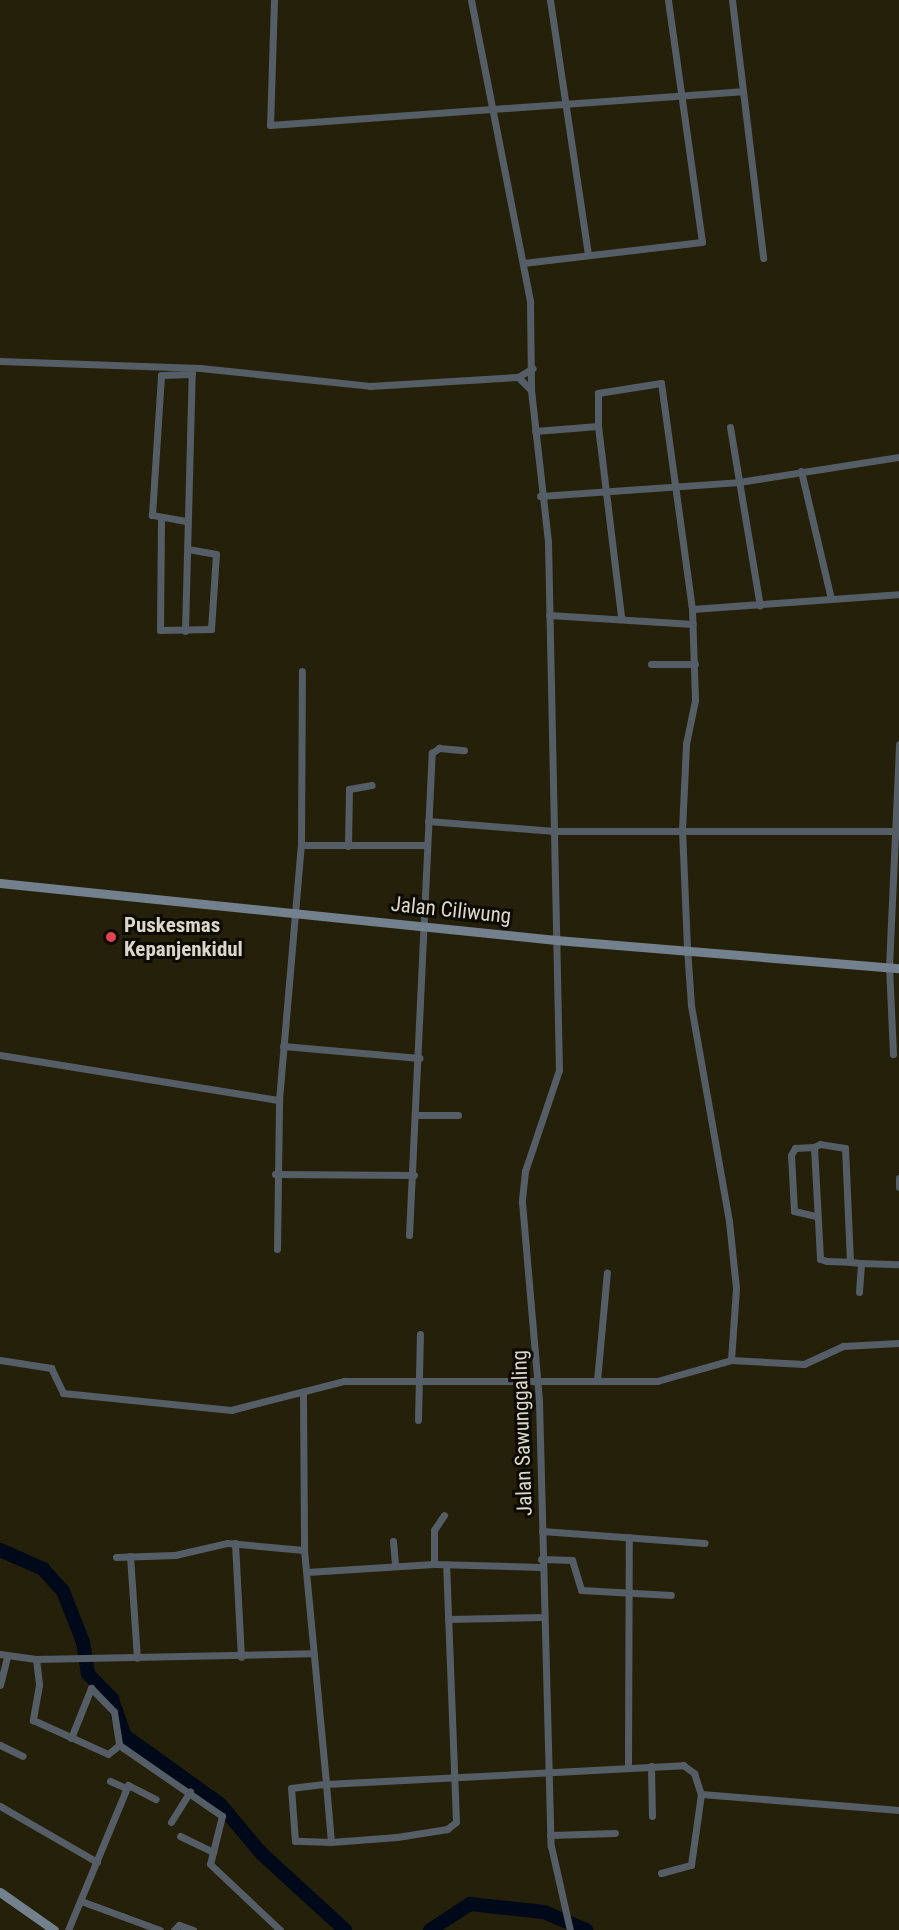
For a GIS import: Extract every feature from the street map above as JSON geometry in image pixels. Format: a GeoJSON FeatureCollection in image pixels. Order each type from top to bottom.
{"type":"FeatureCollection","features":[{"type":"Feature","properties":{"kind":"main road","name":"Jalan Ciliwung"},"geometry":{"type":"LineString","coordinates":[[0,883],[556,940],[687,948],[894,968]]}},
{"type":"Feature","properties":{"kind":"main road"},"geometry":{"type":"LineString","coordinates":[[0,1892],[54,1930]]}},
{"type":"Feature","properties":{"kind":"street"},"geometry":{"type":"LineString","coordinates":[[274,0],[270,125],[491,111],[565,103],[742,91]]}},
{"type":"Feature","properties":{"kind":"street","name":"Jalan Sawunggaling"},"geometry":{"type":"LineString","coordinates":[[471,0],[491,111],[523,263],[533,368],[531,390],[540,496],[548,542],[560,1070],[525,1171],[523,1215],[540,1443],[541,1563],[550,1835],[560,1895],[570,1930]]}},
{"type":"Feature","properties":{"kind":"street"},"geometry":{"type":"LineString","coordinates":[[550,0],[588,254]]}},
{"type":"Feature","properties":{"kind":"street"},"geometry":{"type":"LineString","coordinates":[[523,263],[702,242],[668,0]]}},
{"type":"Feature","properties":{"kind":"street"},"geometry":{"type":"LineString","coordinates":[[732,0],[763,258]]}},
{"type":"Feature","properties":{"kind":"street"},"geometry":{"type":"LineString","coordinates":[[0,361],[192,371],[370,386],[519,377],[533,368]]}},
{"type":"Feature","properties":{"kind":"street"},"geometry":{"type":"LineString","coordinates":[[186,524],[160,523],[152,515],[160,379],[164,373],[192,371]]}},
{"type":"Feature","properties":{"kind":"street"},"geometry":{"type":"LineString","coordinates":[[185,631],[189,549],[186,524],[192,371]]}},
{"type":"Feature","properties":{"kind":"street"},"geometry":{"type":"LineString","coordinates":[[519,377],[531,390]]}},
{"type":"Feature","properties":{"kind":"street"},"geometry":{"type":"LineString","coordinates":[[621,617],[608,493],[598,426],[598,393],[661,383],[692,609],[695,664],[682,830],[687,948],[736,1288],[731,1360]]}},
{"type":"Feature","properties":{"kind":"street"},"geometry":{"type":"LineString","coordinates":[[535,431],[598,426]]}},
{"type":"Feature","properties":{"kind":"street"},"geometry":{"type":"LineString","coordinates":[[730,427],[760,606]]}},
{"type":"Feature","properties":{"kind":"street"},"geometry":{"type":"LineString","coordinates":[[540,496],[676,489],[739,482],[899,457]]}},
{"type":"Feature","properties":{"kind":"street"},"geometry":{"type":"LineString","coordinates":[[801,471],[831,599]]}},
{"type":"Feature","properties":{"kind":"street"},"geometry":{"type":"LineString","coordinates":[[160,523],[157,627],[185,631],[211,629],[216,554],[189,549]]}},
{"type":"Feature","properties":{"kind":"street"},"geometry":{"type":"LineString","coordinates":[[692,609],[760,606],[899,594]]}},
{"type":"Feature","properties":{"kind":"street"},"geometry":{"type":"LineString","coordinates":[[549,615],[621,617],[693,624]]}},
{"type":"Feature","properties":{"kind":"street"},"geometry":{"type":"LineString","coordinates":[[651,664],[695,664]]}},
{"type":"Feature","properties":{"kind":"street"},"geometry":{"type":"LineString","coordinates":[[277,1249],[275,1174],[279,1100],[301,845],[302,671]]}},
{"type":"Feature","properties":{"kind":"street"},"geometry":{"type":"LineString","coordinates":[[893,1054],[899,744]]}},
{"type":"Feature","properties":{"kind":"street"},"geometry":{"type":"LineString","coordinates":[[409,1235],[417,1115],[428,821],[434,750],[465,750]]}},
{"type":"Feature","properties":{"kind":"street"},"geometry":{"type":"LineString","coordinates":[[348,846],[349,789],[372,785]]}},
{"type":"Feature","properties":{"kind":"street"},"geometry":{"type":"LineString","coordinates":[[428,821],[555,831],[898,831]]}},
{"type":"Feature","properties":{"kind":"street"},"geometry":{"type":"LineString","coordinates":[[301,845],[428,845]]}},
{"type":"Feature","properties":{"kind":"street"},"geometry":{"type":"LineString","coordinates":[[283,1046],[419,1058]]}},
{"type":"Feature","properties":{"kind":"street"},"geometry":{"type":"LineString","coordinates":[[0,1055],[279,1100]]}},
{"type":"Feature","properties":{"kind":"street"},"geometry":{"type":"LineString","coordinates":[[417,1115],[458,1115]]}},
{"type":"Feature","properties":{"kind":"street"},"geometry":{"type":"LineString","coordinates":[[814,1147],[819,1259],[899,1264]]}},
{"type":"Feature","properties":{"kind":"street"},"geometry":{"type":"LineString","coordinates":[[816,1216],[794,1211],[791,1155],[795,1148],[845,1148],[850,1262]]}},
{"type":"Feature","properties":{"kind":"street"},"geometry":{"type":"LineString","coordinates":[[275,1174],[414,1175]]}},
{"type":"Feature","properties":{"kind":"street"},"geometry":{"type":"LineString","coordinates":[[899,1178],[899,1187]]}},
{"type":"Feature","properties":{"kind":"street"},"geometry":{"type":"LineString","coordinates":[[859,1292],[861,1263]]}},
{"type":"Feature","properties":{"kind":"street"},"geometry":{"type":"LineString","coordinates":[[597,1381],[607,1272]]}},
{"type":"Feature","properties":{"kind":"street"},"geometry":{"type":"LineString","coordinates":[[418,1420],[420,1334]]}},
{"type":"Feature","properties":{"kind":"street"},"geometry":{"type":"LineString","coordinates":[[0,1360],[51,1368],[63,1393],[231,1410],[282,1393],[303,1395],[314,1386],[344,1381],[671,1379],[731,1360],[804,1364],[843,1346],[899,1343]]}},
{"type":"Feature","properties":{"kind":"street"},"geometry":{"type":"LineString","coordinates":[[303,1395],[300,1474],[304,1550],[331,1842]]}},
{"type":"Feature","properties":{"kind":"street"},"geometry":{"type":"LineString","coordinates":[[434,1564],[434,1530],[444,1515]]}},
{"type":"Feature","properties":{"kind":"street"},"geometry":{"type":"LineString","coordinates":[[542,1531],[705,1543]]}},
{"type":"Feature","properties":{"kind":"street"},"geometry":{"type":"LineString","coordinates":[[628,1767],[629,1537]]}},
{"type":"Feature","properties":{"kind":"street"},"geometry":{"type":"LineString","coordinates":[[393,1541],[395,1565]]}},
{"type":"Feature","properties":{"kind":"street"},"geometry":{"type":"LineString","coordinates":[[116,1557],[175,1555],[236,1543],[304,1550]]}},
{"type":"Feature","properties":{"kind":"street"},"geometry":{"type":"LineString","coordinates":[[236,1543],[241,1657]]}},
{"type":"Feature","properties":{"kind":"street"},"geometry":{"type":"LineString","coordinates":[[130,1556],[137,1658]]}},
{"type":"Feature","properties":{"kind":"street"},"geometry":{"type":"LineString","coordinates":[[306,1572],[395,1565],[541,1563],[572,1560],[581,1590],[670,1595]]}},
{"type":"Feature","properties":{"kind":"street"},"geometry":{"type":"LineString","coordinates":[[446,1564],[457,1779],[457,1817],[447,1829],[331,1842],[294,1840],[291,1788],[457,1779],[628,1767],[690,1768],[701,1794],[691,1865],[661,1873]]}},
{"type":"Feature","properties":{"kind":"street"},"geometry":{"type":"LineString","coordinates":[[448,1618],[543,1617]]}},
{"type":"Feature","properties":{"kind":"street"},"geometry":{"type":"LineString","coordinates":[[0,1685],[4,1655],[36,1659],[241,1657],[312,1653]]}},
{"type":"Feature","properties":{"kind":"street"},"geometry":{"type":"LineString","coordinates":[[36,1659],[39,1685],[32,1719],[110,1754],[119,1745]]}},
{"type":"Feature","properties":{"kind":"street"},"geometry":{"type":"LineString","coordinates":[[71,1738],[91,1688],[114,1712],[119,1745],[223,1816],[211,1864],[280,1930]]}},
{"type":"Feature","properties":{"kind":"street"},"geometry":{"type":"LineString","coordinates":[[0,1745],[23,1756]]}},
{"type":"Feature","properties":{"kind":"street"},"geometry":{"type":"LineString","coordinates":[[651,1766],[652,1816]]}},
{"type":"Feature","properties":{"kind":"street"},"geometry":{"type":"LineString","coordinates":[[110,1781],[156,1799]]}},
{"type":"Feature","properties":{"kind":"street"},"geometry":{"type":"LineString","coordinates":[[68,1930],[126,1788]]}},
{"type":"Feature","properties":{"kind":"street"},"geometry":{"type":"LineString","coordinates":[[171,1822],[190,1792]]}},
{"type":"Feature","properties":{"kind":"street"},"geometry":{"type":"LineString","coordinates":[[701,1794],[899,1810]]}},
{"type":"Feature","properties":{"kind":"street"},"geometry":{"type":"LineString","coordinates":[[0,1806],[97,1862]]}},
{"type":"Feature","properties":{"kind":"street"},"geometry":{"type":"LineString","coordinates":[[550,1835],[615,1833]]}},
{"type":"Feature","properties":{"kind":"street"},"geometry":{"type":"LineString","coordinates":[[180,1836],[213,1852]]}},
{"type":"Feature","properties":{"kind":"street"},"geometry":{"type":"LineString","coordinates":[[81,1900],[160,1930]]}},
{"type":"Feature","properties":{"kind":"street"},"geometry":{"type":"LineString","coordinates":[[174,1930],[179,1925],[193,1930]]}},
{"type":"Feature","properties":{"kind":"waterway"},"geometry":{"type":"LineString","coordinates":[[0,1550],[43,1569],[63,1591],[83,1642],[88,1674],[112,1699],[125,1736],[220,1804],[261,1853],[345,1930]]}},
{"type":"Feature","properties":{"kind":"waterway"},"geometry":{"type":"LineString","coordinates":[[430,1930],[470,1904],[544,1912],[586,1930]]}},
{"type":"Feature","properties":{"kind":"place","name":"Puskesmas Kepanjenkidul"},"geometry":{"type":"Point","coordinates":[111,937]}}]}
